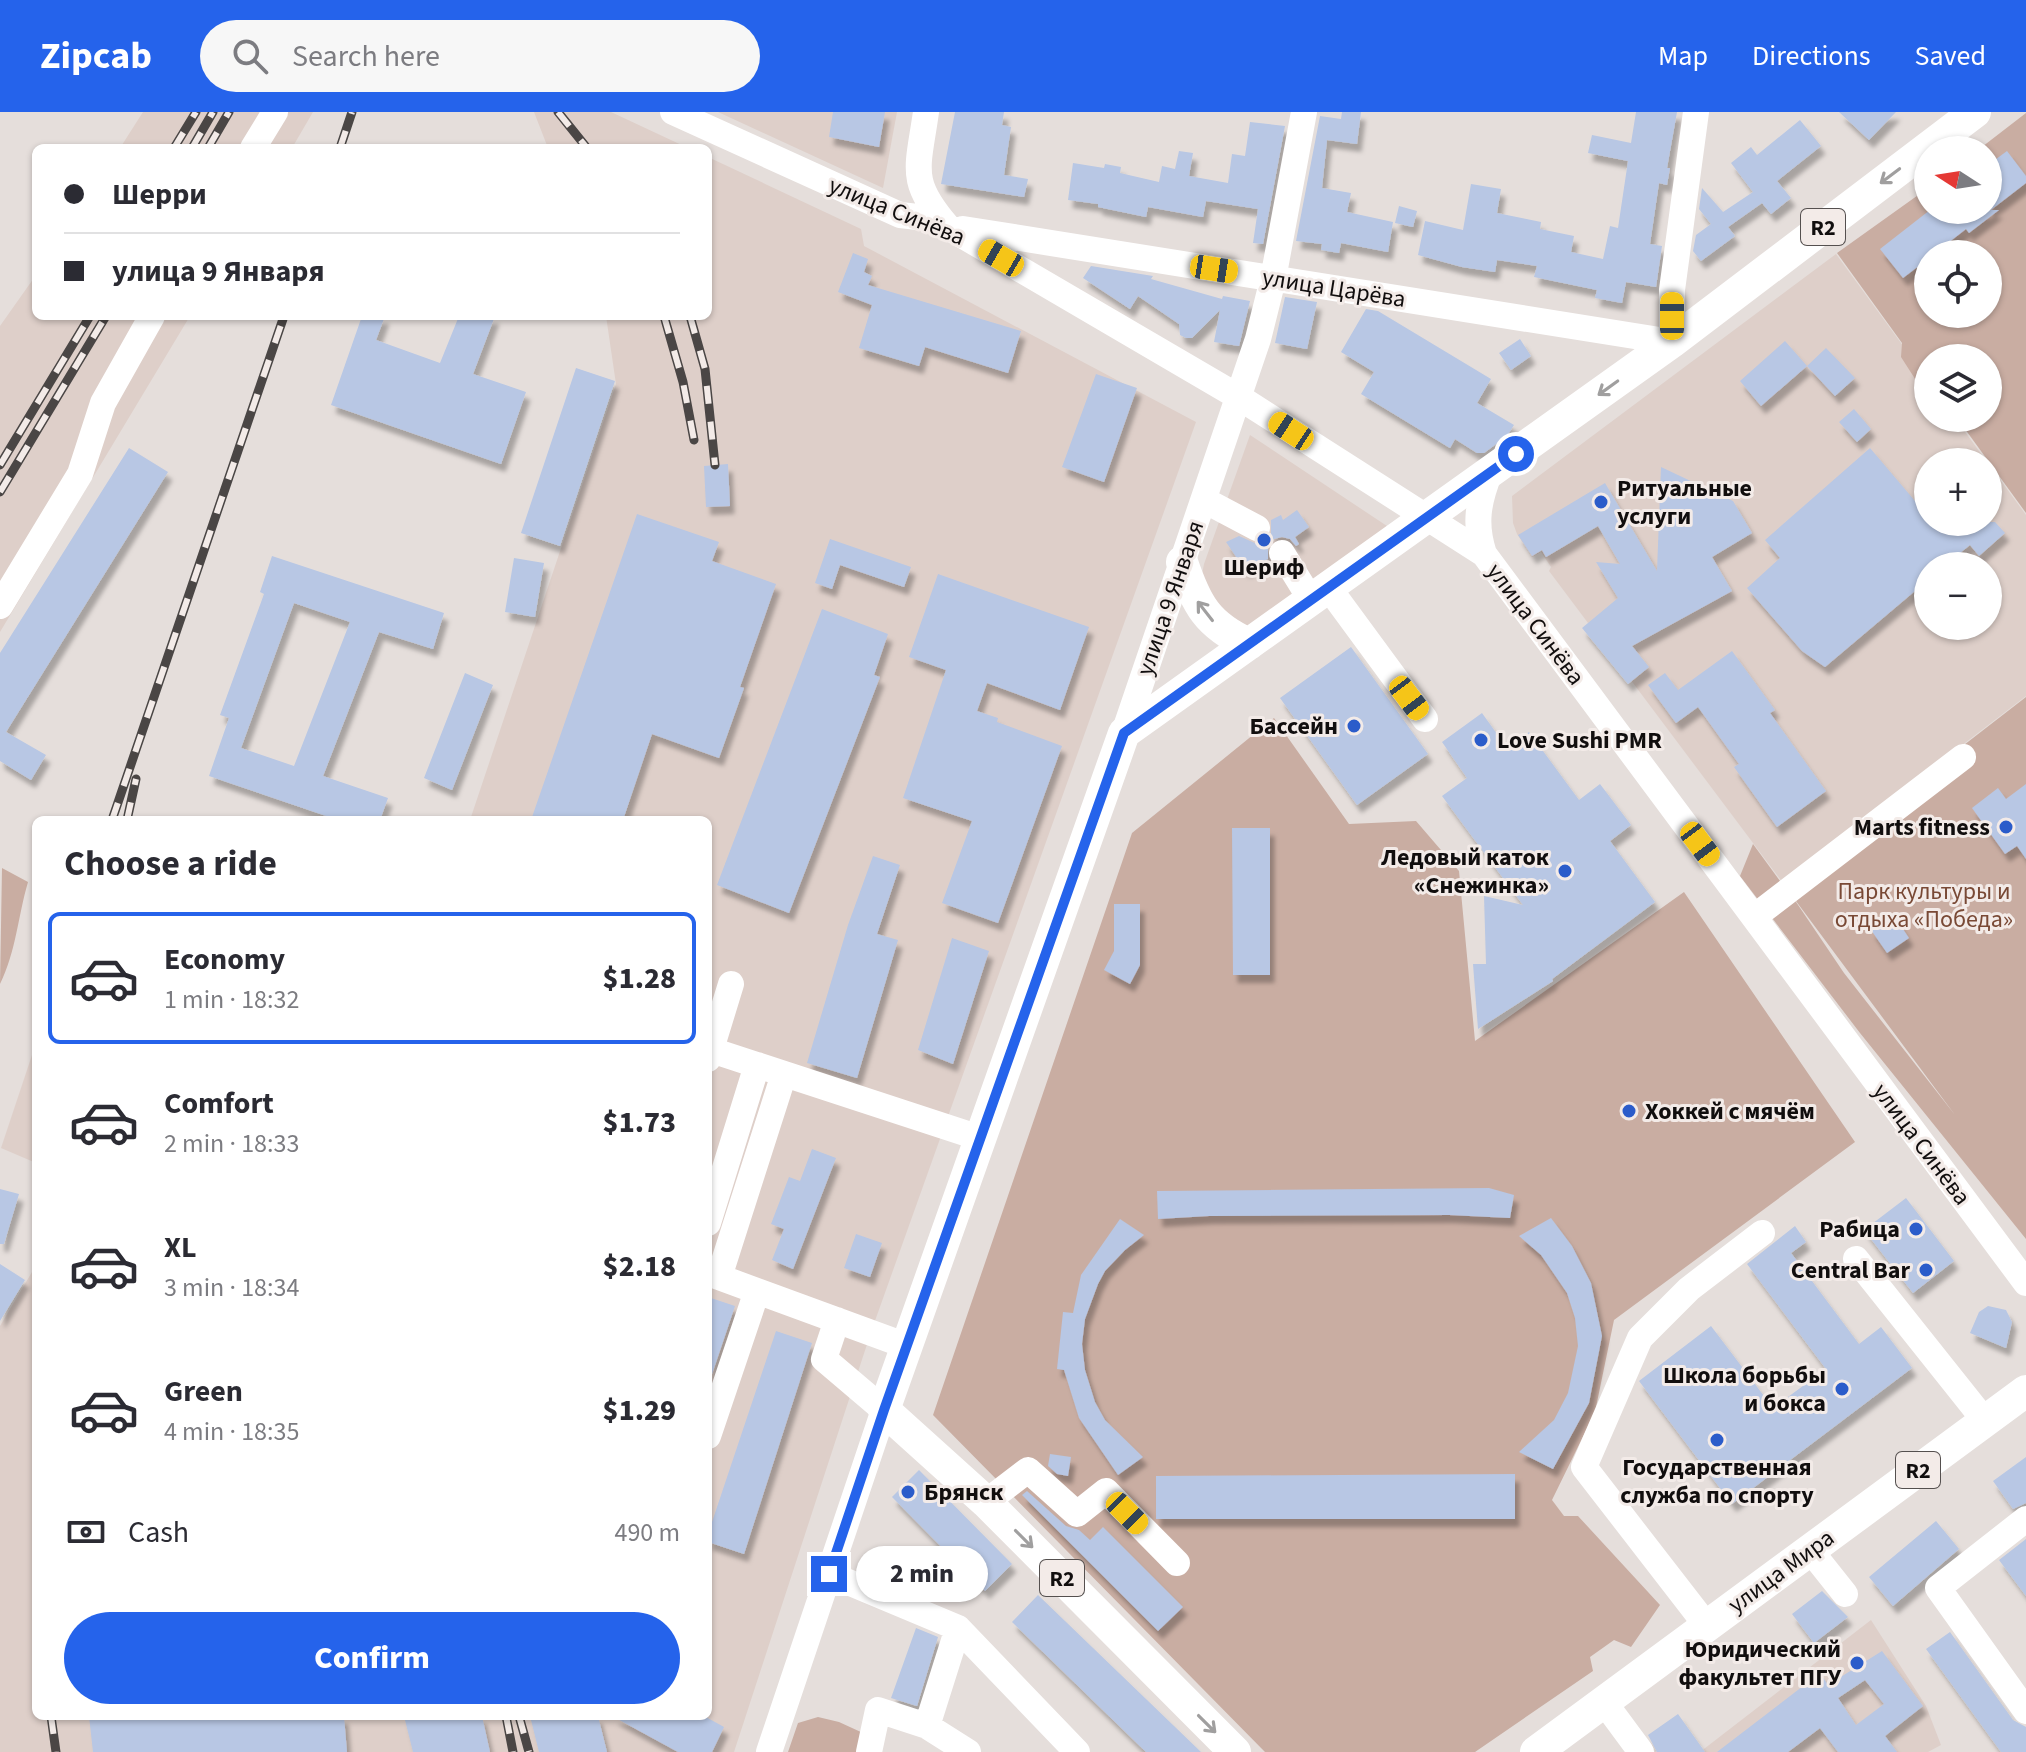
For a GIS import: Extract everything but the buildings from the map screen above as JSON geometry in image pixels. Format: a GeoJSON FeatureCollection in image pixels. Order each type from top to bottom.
{"type":"FeatureCollection","features":[{"type":"Feature","properties":{"kind":"main road","name":"R2"},"geometry":{"type":"LineString","coordinates":[[1124,733],[1672,342],[1975,112]]}},
{"type":"Feature","properties":{"kind":"main road"},"geometry":{"type":"LineString","coordinates":[[1182,562],[1192,593],[1205,614],[1232,636],[1249,644]]}},
{"type":"Feature","properties":{"kind":"main road","name":"улица 9 Января"},"geometry":{"type":"LineString","coordinates":[[884,1410],[1124,733]]}},
{"type":"Feature","properties":{"kind":"main road","name":"улица Мира"},"geometry":{"type":"LineString","coordinates":[[1536,1752],[2026,1391]]}},
{"type":"Feature","properties":{"kind":"main road","name":"R2"},"geometry":{"type":"LineString","coordinates":[[884,1410],[986,1502],[1235,1752]]}},
{"type":"Feature","properties":{"kind":"street"},"geometry":{"type":"LineString","coordinates":[[255,144],[275,112]]}},
{"type":"Feature","properties":{"kind":"street","name":"улица Синёва"},"geometry":{"type":"LineString","coordinates":[[673,112],[900,215],[927,218],[948,227],[1237,396],[1484,554],[2026,1283]]}},
{"type":"Feature","properties":{"kind":"street"},"geometry":{"type":"LineString","coordinates":[[926,112],[918,173],[928,203],[948,227]]}},
{"type":"Feature","properties":{"kind":"street","name":"улица 9 Января"},"geometry":{"type":"LineString","coordinates":[[1124,733],[1258,339],[1273,279],[1304,112]]}},
{"type":"Feature","properties":{"kind":"street"},"geometry":{"type":"LineString","coordinates":[[1672,342],[1672,290],[1696,112]]}},
{"type":"Feature","properties":{"kind":"street","name":"улица Царёва"},"geometry":{"type":"LineString","coordinates":[[948,227],[1672,342]]}},
{"type":"Feature","properties":{"kind":"street"},"geometry":{"type":"LineString","coordinates":[[0,606],[80,474],[103,403],[150,320]]}},
{"type":"Feature","properties":{"kind":"street"},"geometry":{"type":"LineString","coordinates":[[1484,554],[1477,534],[1477,513],[1490,472]]}},
{"type":"Feature","properties":{"kind":"street"},"geometry":{"type":"LineString","coordinates":[[1204,500],[1257,528]]}},
{"type":"Feature","properties":{"kind":"street"},"geometry":{"type":"LineString","coordinates":[[1282,553],[1425,719]]}},
{"type":"Feature","properties":{"kind":"street"},"geometry":{"type":"LineString","coordinates":[[1754,917],[1963,757]]}},
{"type":"Feature","properties":{"kind":"street"},"geometry":{"type":"LineString","coordinates":[[712,1043],[731,984]]}},
{"type":"Feature","properties":{"kind":"street"},"geometry":{"type":"LineString","coordinates":[[712,1053],[980,1138]]}},
{"type":"Feature","properties":{"kind":"street"},"geometry":{"type":"LineString","coordinates":[[712,1210],[757,1065]]}},
{"type":"Feature","properties":{"kind":"street"},"geometry":{"type":"LineString","coordinates":[[784,1074],[714,1275],[907,1346]]}},
{"type":"Feature","properties":{"kind":"street"},"geometry":{"type":"LineString","coordinates":[[1707,1626],[1584,1467],[1640,1338],[1689,1289],[1762,1233]]}},
{"type":"Feature","properties":{"kind":"street"},"geometry":{"type":"LineString","coordinates":[[1856,1259],[1985,1421]]}},
{"type":"Feature","properties":{"kind":"street"},"geometry":{"type":"LineString","coordinates":[[712,1424],[757,1291]]}},
{"type":"Feature","properties":{"kind":"street"},"geometry":{"type":"LineString","coordinates":[[837,1320],[824,1359],[884,1410]]}},
{"type":"Feature","properties":{"kind":"street","name":"улица 9 Января"},"geometry":{"type":"LineString","coordinates":[[769,1752],[884,1410]]}},
{"type":"Feature","properties":{"kind":"street"},"geometry":{"type":"LineString","coordinates":[[986,1502],[1028,1470],[1077,1514],[1106,1491],[1177,1563]]}},
{"type":"Feature","properties":{"kind":"street"},"geometry":{"type":"LineString","coordinates":[[2026,1519],[1938,1588],[2026,1711]]}},
{"type":"Feature","properties":{"kind":"street"},"geometry":{"type":"LineString","coordinates":[[1810,1550],[1845,1594]]}},
{"type":"Feature","properties":{"kind":"street"},"geometry":{"type":"LineString","coordinates":[[829,1574],[958,1628],[1077,1752]]}},
{"type":"Feature","properties":{"kind":"street"},"geometry":{"type":"LineString","coordinates":[[927,1726],[958,1628]]}},
{"type":"Feature","properties":{"kind":"street"},"geometry":{"type":"LineString","coordinates":[[1604,1702],[1641,1752]]}},
{"type":"Feature","properties":{"kind":"street"},"geometry":{"type":"LineString","coordinates":[[869,1752],[878,1710],[927,1726],[968,1752]]}},
{"type":"Feature","properties":{"kind":"shaded area"},"geometry":{"type":"Polygon","coordinates":[[[143,112],[313,112],[294,144],[123,144],[143,112]]]}},
{"type":"Feature","properties":{"kind":"shaded area"},"geometry":{"type":"Polygon","coordinates":[[[534,112],[611,112],[679,144],[546,144],[534,112]]]}},
{"type":"Feature","properties":{"kind":"shaded area"},"geometry":{"type":"Polygon","coordinates":[[[718,112],[897,112],[883,188],[718,112]]]}},
{"type":"Feature","properties":{"kind":"shaded area"},"geometry":{"type":"Polygon","coordinates":[[[712,159],[861,229],[864,246],[1196,422],[871,1332],[734,1752],[0,1752],[0,1326],[32,1272],[32,1720],[712,1720],[712,816],[471,816],[616,384],[607,320],[712,320],[712,159]]]}},
{"type":"Feature","properties":{"kind":"shaded area"},"geometry":{"type":"Polygon","coordinates":[[[1836,254],[1914,361],[1914,432],[1965,432],[1977,448],[1914,448],[1914,536],[2002,536],[2002,482],[2026,515],[2026,696],[1783,883],[1549,571],[1551,567],[1541,552],[1532,557],[1513,523],[1512,496],[1836,254]]]}},
{"type":"Feature","properties":{"kind":"shaded area"},"geometry":{"type":"Polygon","coordinates":[[[32,281],[32,320],[188,320],[0,632],[0,326],[32,281]]]}},
{"type":"Feature","properties":{"kind":"shaded area"},"geometry":{"type":"Polygon","coordinates":[[[1250,435],[1393,530],[1247,635],[1200,584],[1204,564],[1250,435]]]}},
{"type":"Feature","properties":{"kind":"shaded area"},"geometry":{"type":"Polygon","coordinates":[[[32,1055],[32,1161],[1,1148],[32,1055]]]}},
{"type":"Feature","properties":{"kind":"shaded area","name":"Юридический факультет ПГУ"},"geometry":{"type":"Polygon","coordinates":[[[1871,1620],[1926,1706],[1941,1745],[1928,1752],[1700,1752],[1871,1620]]]}},
{"type":"Feature","properties":{"kind":"green space"},"geometry":{"type":"Polygon","coordinates":[[[2026,113],[2026,513],[2002,480],[2002,448],[1979,448],[1967,432],[2002,432],[2002,344],[1914,344],[1914,377],[1901,357],[1902,343],[1837,253],[1914,198],[1914,224],[2002,224],[2002,136],[1996,136],[2026,113]]]}},
{"type":"Feature","properties":{"kind":"green space","name":"Парк культуры и отдыха «Победа»"},"geometry":{"type":"Polygon","coordinates":[[[2026,697],[2026,1239],[1860,1033],[1740,876],[1753,844],[1783,885],[2026,697]],[[1790,893],[1844,973],[1955,1115],[1790,893]]]}},
{"type":"Feature","properties":{"kind":"green space"},"geometry":{"type":"Polygon","coordinates":[[[1274,718],[1349,824],[1416,821],[1459,871],[1475,1041],[1684,892],[1855,1142],[1614,1320],[1595,1412],[1552,1500],[1564,1516],[1578,1516],[1660,1605],[1631,1647],[1614,1640],[1590,1657],[1593,1671],[1475,1752],[1265,1752],[933,1415],[1132,833],[1274,718]]]}},
{"type":"Feature","properties":{"kind":"green space"},"geometry":{"type":"Polygon","coordinates":[[[2,868],[28,882],[13,947],[0,984],[2,868]]]}},
{"type":"Feature","properties":{"kind":"green space"},"geometry":{"type":"Polygon","coordinates":[[[818,1717],[863,1733],[863,1752],[788,1752],[798,1723],[818,1717]]]}},
{"type":"Feature","properties":{"kind":"railway"},"geometry":{"type":"LineString","coordinates":[[176,144],[196,112]]}},
{"type":"Feature","properties":{"kind":"railway"},"geometry":{"type":"LineString","coordinates":[[194,144],[213,112]]}},
{"type":"Feature","properties":{"kind":"railway"},"geometry":{"type":"LineString","coordinates":[[210,144],[229,112]]}},
{"type":"Feature","properties":{"kind":"railway"},"geometry":{"type":"LineString","coordinates":[[341,144],[352,112]]}},
{"type":"Feature","properties":{"kind":"railway"},"geometry":{"type":"LineString","coordinates":[[558,112],[584,144]]}},
{"type":"Feature","properties":{"kind":"railway"},"geometry":{"type":"LineString","coordinates":[[0,465],[88,320]]}},
{"type":"Feature","properties":{"kind":"railway"},"geometry":{"type":"LineString","coordinates":[[0,492],[104,320]]}},
{"type":"Feature","properties":{"kind":"railway"},"geometry":{"type":"LineString","coordinates":[[113,816],[283,320]]}},
{"type":"Feature","properties":{"kind":"railway"},"geometry":{"type":"LineString","coordinates":[[665,320],[683,382],[694,440]]}},
{"type":"Feature","properties":{"kind":"railway"},"geometry":{"type":"LineString","coordinates":[[691,320],[705,369],[715,465]]}},
{"type":"Feature","properties":{"kind":"railway"},"geometry":{"type":"LineString","coordinates":[[128,816],[136,779]]}},
{"type":"Feature","properties":{"kind":"railway"},"geometry":{"type":"LineString","coordinates":[[52,1720],[56,1752]]}},
{"type":"Feature","properties":{"kind":"railway"},"geometry":{"type":"LineString","coordinates":[[507,1720],[513,1752]]}},
{"type":"Feature","properties":{"kind":"railway"},"geometry":{"type":"LineString","coordinates":[[520,1720],[529,1752]]}},
{"type":"Feature","properties":{"kind":"place","name":"Ритуальные услуги"},"geometry":{"type":"Point","coordinates":[1601,502]}},
{"type":"Feature","properties":{"kind":"place","name":"Шериф"},"geometry":{"type":"Point","coordinates":[1264,540]}},
{"type":"Feature","properties":{"kind":"place","name":"Бассейн"},"geometry":{"type":"Point","coordinates":[1354,726]}},
{"type":"Feature","properties":{"kind":"place","name":"Love Sushi PMR"},"geometry":{"type":"Point","coordinates":[1481,740]}},
{"type":"Feature","properties":{"kind":"place","name":"Marts fitness"},"geometry":{"type":"Point","coordinates":[2006,827]}},
{"type":"Feature","properties":{"kind":"place","name":"Ледовый каток «Снежинка»"},"geometry":{"type":"Point","coordinates":[1565,871]}},
{"type":"Feature","properties":{"kind":"place","name":"Хоккей с мячём"},"geometry":{"type":"Point","coordinates":[1629,1111]}},
{"type":"Feature","properties":{"kind":"place","name":"Рабица"},"geometry":{"type":"Point","coordinates":[1916,1229]}},
{"type":"Feature","properties":{"kind":"place","name":"Central Bar"},"geometry":{"type":"Point","coordinates":[1926,1270]}},
{"type":"Feature","properties":{"kind":"place","name":"Школа борьбы и бокса"},"geometry":{"type":"Point","coordinates":[1842,1389]}},
{"type":"Feature","properties":{"kind":"place","name":"Государственная служба по спорту"},"geometry":{"type":"Point","coordinates":[1717,1440]}},
{"type":"Feature","properties":{"kind":"place","name":"Брянск"},"geometry":{"type":"Point","coordinates":[908,1492]}},
{"type":"Feature","properties":{"kind":"place","name":"Юридический факультет ПГУ"},"geometry":{"type":"Point","coordinates":[1857,1663]}},
{"type":"Feature","properties":{"kind":"route"},"geometry":{"type":"LineString","coordinates":[[829,1574],[1124,733],[1516,454]]}}]}
